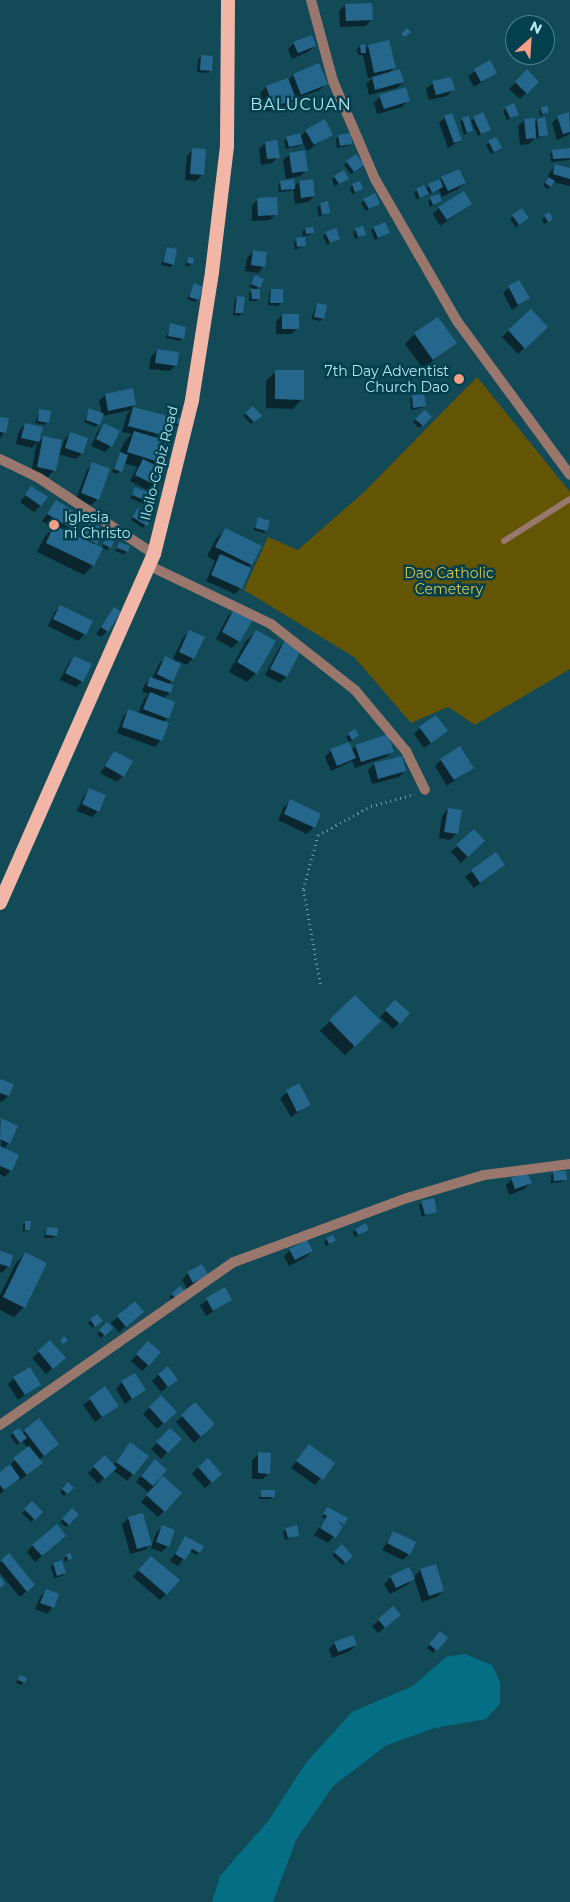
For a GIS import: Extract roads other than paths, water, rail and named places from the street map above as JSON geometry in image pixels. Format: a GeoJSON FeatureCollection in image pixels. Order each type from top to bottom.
{"type":"FeatureCollection","features":[{"type":"Feature","properties":{"kind":"highway","name":"Iloilo-Capiz Road"},"geometry":{"type":"LineString","coordinates":[[0,902],[152,560],[192,400],[212,272],[227,146],[228,0]]}},
{"type":"Feature","properties":{"kind":"street"},"geometry":{"type":"LineString","coordinates":[[311,0],[333,81],[375,179],[457,321],[570,475]]}},
{"type":"Feature","properties":{"kind":"street"},"geometry":{"type":"LineString","coordinates":[[0,459],[39,478],[152,560],[271,624],[355,690],[406,750],[425,790]]}},
{"type":"Feature","properties":{"kind":"street"},"geometry":{"type":"LineString","coordinates":[[0,1425],[234,1262],[407,1198],[474,1178],[538,1166],[570,1164]]}},
{"type":"Feature","properties":{"kind":"lane"},"geometry":{"type":"LineString","coordinates":[[504,541],[570,499]]}},
{"type":"Feature","properties":{"kind":"water"},"geometry":{"type":"Polygon","coordinates":[[[465,1654],[492,1665],[500,1682],[500,1704],[486,1719],[435,1728],[387,1745],[333,1786],[296,1840],[273,1902],[212,1902],[220,1876],[269,1820],[305,1764],[352,1712],[413,1686],[446,1657],[465,1654]]]}},
{"type":"Feature","properties":{"kind":"place","name":"7th Day Adventist Church Dao"},"geometry":{"type":"Point","coordinates":[459,379]}},
{"type":"Feature","properties":{"kind":"place","name":"Iglesia ni Christo"},"geometry":{"type":"Point","coordinates":[54,525]}},
{"type":"Feature","properties":{"kind":"district","name":"BALUCUAN"},"geometry":{"type":"Point","coordinates":[301,105]}},
{"type":"Feature","properties":{"kind":"park label","name":"Dao Catholic Cemetery"},"geometry":{"type":"Point","coordinates":[449,582]}}]}
